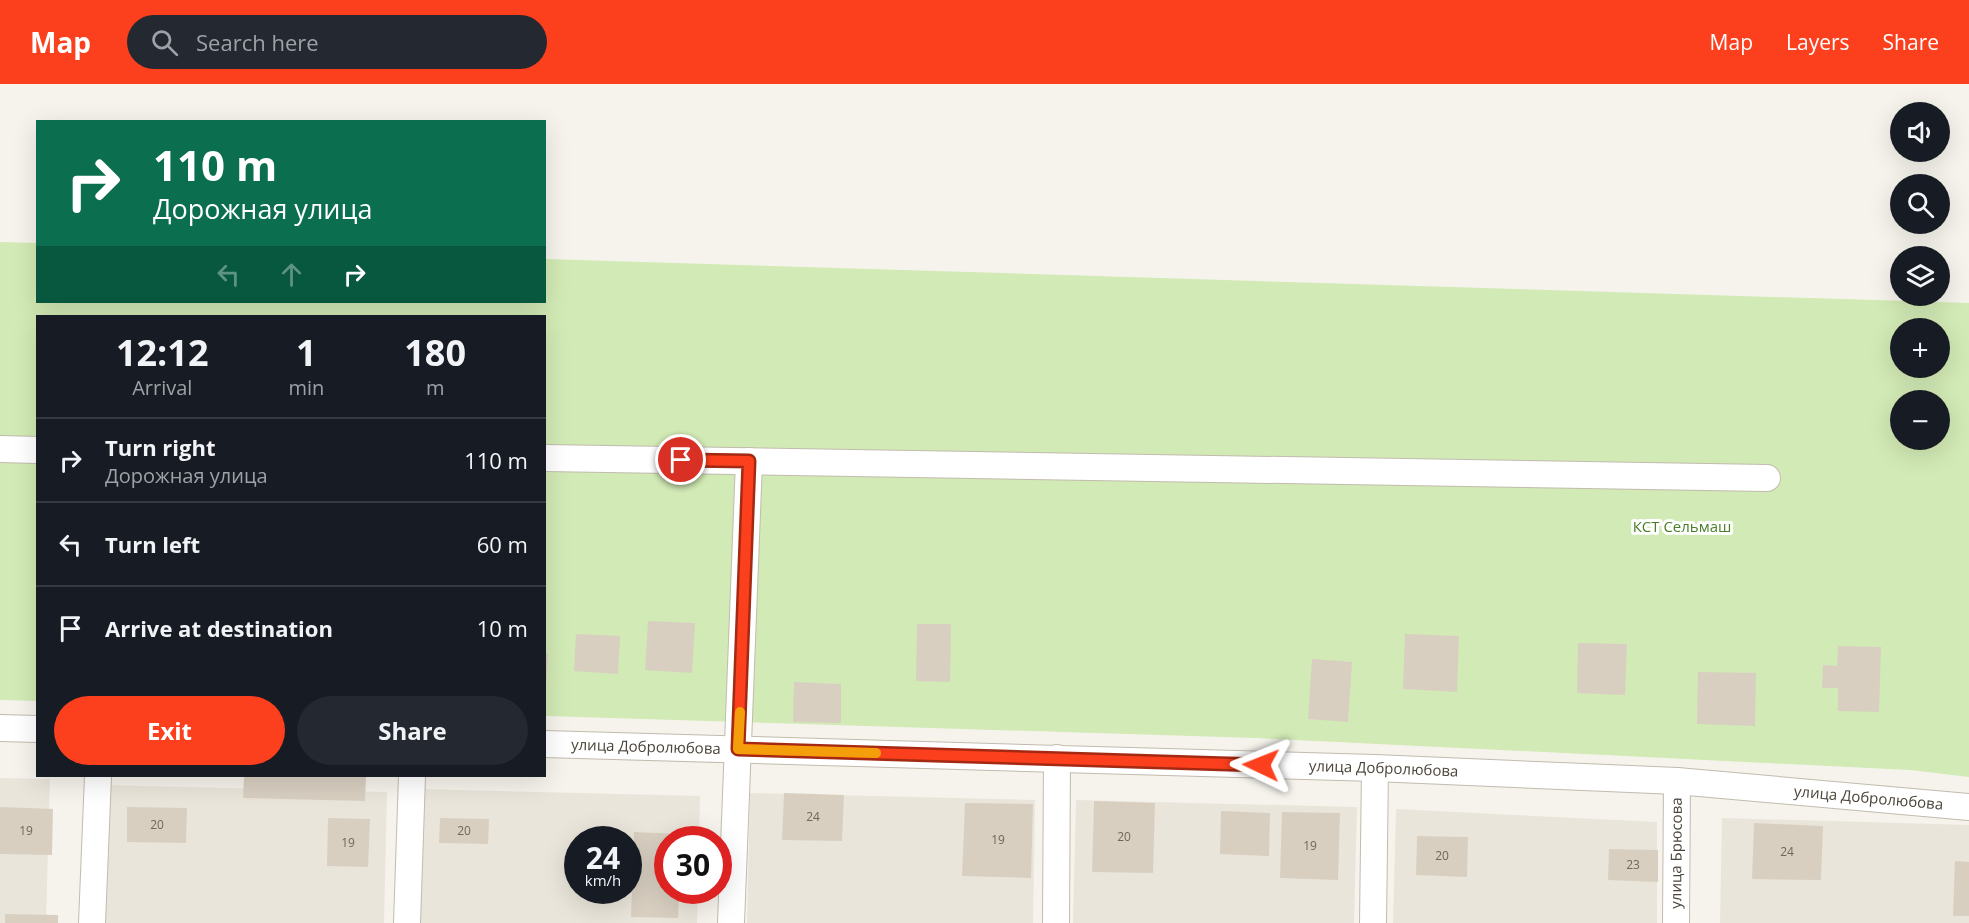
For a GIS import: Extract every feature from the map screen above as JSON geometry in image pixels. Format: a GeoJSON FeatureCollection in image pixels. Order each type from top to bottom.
{"type":"FeatureCollection","features":[{"type":"Feature","properties":{"kind":"street"},"geometry":{"type":"LineString","coordinates":[[0,449],[36,450]]}},
{"type":"Feature","properties":{"kind":"street"},"geometry":{"type":"LineString","coordinates":[[546,458],[1767,478]]}},
{"type":"Feature","properties":{"kind":"street"},"geometry":{"type":"LineString","coordinates":[[730,923],[749,461]]}},
{"type":"Feature","properties":{"kind":"street"},"geometry":{"type":"LineString","coordinates":[[0,728],[36,729]]}},
{"type":"Feature","properties":{"kind":"street","name":"улица Добролюбова"},"geometry":{"type":"LineString","coordinates":[[546,744],[1375,768],[1677,781],[1969,807]]}},
{"type":"Feature","properties":{"kind":"street"},"geometry":{"type":"LineString","coordinates":[[1056,923],[1057,759]]}},
{"type":"Feature","properties":{"kind":"street"},"geometry":{"type":"LineString","coordinates":[[1373,923],[1375,768]]}},
{"type":"Feature","properties":{"kind":"street"},"geometry":{"type":"LineString","coordinates":[[92,923],[98,777]]}},
{"type":"Feature","properties":{"kind":"street"},"geometry":{"type":"LineString","coordinates":[[407,923],[412,777]]}},
{"type":"Feature","properties":{"kind":"street","name":"улица Брюсова"},"geometry":{"type":"LineString","coordinates":[[1676,923],[1677,781]]}},
{"type":"Feature","properties":{"kind":"shaded area"},"geometry":{"type":"Polygon","coordinates":[[[0,778],[50,779],[46,923],[0,923],[0,778]]]}},
{"type":"Feature","properties":{"kind":"shaded area"},"geometry":{"type":"Polygon","coordinates":[[[106,785],[387,792],[384,923],[102,923],[106,785]]]}},
{"type":"Feature","properties":{"kind":"shaded area"},"geometry":{"type":"Polygon","coordinates":[[[419,789],[700,796],[699,826],[654,826],[654,904],[698,904],[697,923],[416,923],[419,789]]]}},
{"type":"Feature","properties":{"kind":"shaded area"},"geometry":{"type":"Polygon","coordinates":[[[750,793],[1035,800],[1033,923],[747,923],[750,793]]]}},
{"type":"Feature","properties":{"kind":"shaded area"},"geometry":{"type":"Polygon","coordinates":[[[1076,800],[1357,807],[1354,923],[1073,923],[1076,800]]]}},
{"type":"Feature","properties":{"kind":"shaded area"},"geometry":{"type":"Polygon","coordinates":[[[1396,809],[1657,822],[1657,923],[1393,923],[1396,809]]]}},
{"type":"Feature","properties":{"kind":"shaded area"},"geometry":{"type":"Polygon","coordinates":[[[1722,818],[1969,825],[1969,923],[1720,923],[1722,818]]]}},
{"type":"Feature","properties":{"kind":"green space","name":"КСТ Сельмаш"},"geometry":{"type":"Polygon","coordinates":[[[0,242],[36,243],[36,303],[546,303],[546,259],[1890,301],[1890,306],[1950,306],[1950,302],[1969,303],[1969,777],[1910,770],[1256,738],[546,716],[546,315],[36,315],[36,701],[0,700],[0,242]]]}},
{"type":"Feature","properties":{"kind":"building"},"geometry":{"type":"Polygon","coordinates":[[[648,621],[695,623],[692,673],[645,670],[648,621]]]}},
{"type":"Feature","properties":{"kind":"building"},"geometry":{"type":"Polygon","coordinates":[[[917,624],[951,624],[950,682],[916,681],[917,624]]]}},
{"type":"Feature","properties":{"kind":"building"},"geometry":{"type":"Polygon","coordinates":[[[576,634],[620,636],[618,674],[574,671],[576,634]]]}},
{"type":"Feature","properties":{"kind":"building"},"geometry":{"type":"Polygon","coordinates":[[[1405,634],[1459,636],[1457,692],[1403,689],[1405,634]]]}},
{"type":"Feature","properties":{"kind":"building"},"geometry":{"type":"Polygon","coordinates":[[[1578,643],[1627,644],[1625,695],[1577,693],[1578,643]]]}},
{"type":"Feature","properties":{"kind":"building"},"geometry":{"type":"Polygon","coordinates":[[[1838,646],[1881,647],[1879,712],[1838,711],[1838,688],[1822,688],[1823,665],[1837,666],[1838,646]]]}},
{"type":"Feature","properties":{"kind":"building"},"geometry":{"type":"Polygon","coordinates":[[[546,654],[548,654],[546,687],[546,654]]]}},
{"type":"Feature","properties":{"kind":"building"},"geometry":{"type":"Polygon","coordinates":[[[1312,659],[1352,662],[1348,722],[1308,719],[1312,659]]]}},
{"type":"Feature","properties":{"kind":"building"},"geometry":{"type":"Polygon","coordinates":[[[1698,672],[1756,673],[1755,726],[1697,724],[1698,672]]]}},
{"type":"Feature","properties":{"kind":"building"},"geometry":{"type":"Polygon","coordinates":[[[794,682],[841,684],[841,723],[793,722],[794,682]]]}},
{"type":"Feature","properties":{"kind":"building"},"geometry":{"type":"Polygon","coordinates":[[[244,777],[366,777],[365,801],[243,798],[244,777]]]}},
{"type":"Feature","properties":{"kind":"building"},"geometry":{"type":"Polygon","coordinates":[[[784,793],[844,795],[842,841],[782,840],[784,793]]]}},
{"type":"Feature","properties":{"kind":"building"},"geometry":{"type":"Polygon","coordinates":[[[1094,801],[1155,803],[1153,873],[1092,872],[1094,801]]]}},
{"type":"Feature","properties":{"kind":"building"},"geometry":{"type":"Polygon","coordinates":[[[965,803],[1033,804],[1031,878],[962,876],[965,803]]]}},
{"type":"Feature","properties":{"kind":"building"},"geometry":{"type":"Polygon","coordinates":[[[0,807],[53,809],[52,855],[0,854],[0,807]]]}},
{"type":"Feature","properties":{"kind":"building"},"geometry":{"type":"Polygon","coordinates":[[[127,807],[187,808],[186,843],[127,842],[127,807]]]}},
{"type":"Feature","properties":{"kind":"building"},"geometry":{"type":"Polygon","coordinates":[[[1221,811],[1270,813],[1269,856],[1220,854],[1221,811]]]}},
{"type":"Feature","properties":{"kind":"building"},"geometry":{"type":"Polygon","coordinates":[[[1282,812],[1340,813],[1338,880],[1280,878],[1282,812]]]}},
{"type":"Feature","properties":{"kind":"building"},"geometry":{"type":"Polygon","coordinates":[[[328,818],[370,819],[368,867],[327,866],[328,818]]]}},
{"type":"Feature","properties":{"kind":"building"},"geometry":{"type":"Polygon","coordinates":[[[440,818],[489,819],[488,844],[439,843],[440,818]]]}},
{"type":"Feature","properties":{"kind":"building"},"geometry":{"type":"Polygon","coordinates":[[[1754,823],[1823,826],[1821,880],[1752,879],[1754,823]]]}},
{"type":"Feature","properties":{"kind":"building"},"geometry":{"type":"Polygon","coordinates":[[[642,832],[654,833],[654,904],[679,904],[678,918],[631,917],[631,904],[642,904],[642,832]]]}},
{"type":"Feature","properties":{"kind":"building"},"geometry":{"type":"Polygon","coordinates":[[[1417,836],[1468,837],[1467,877],[1416,875],[1417,836]]]}},
{"type":"Feature","properties":{"kind":"building"},"geometry":{"type":"Polygon","coordinates":[[[1609,849],[1658,850],[1658,882],[1608,880],[1609,849]]]}},
{"type":"Feature","properties":{"kind":"building"},"geometry":{"type":"Polygon","coordinates":[[[1955,861],[1969,862],[1969,916],[1953,916],[1955,861]]]}},
{"type":"Feature","properties":{"kind":"building"},"geometry":{"type":"Polygon","coordinates":[[[5,914],[58,915],[58,923],[5,923],[5,914]]]}},
{"type":"Feature","properties":{"kind":"slow traffic"},"geometry":{"type":"LineString","coordinates":[[740,712],[738,749],[876,753]]}},
{"type":"Feature","properties":{"kind":"route"},"geometry":{"type":"LineString","coordinates":[[681,460],[749,461],[738,749],[1261,765]]}}]}
